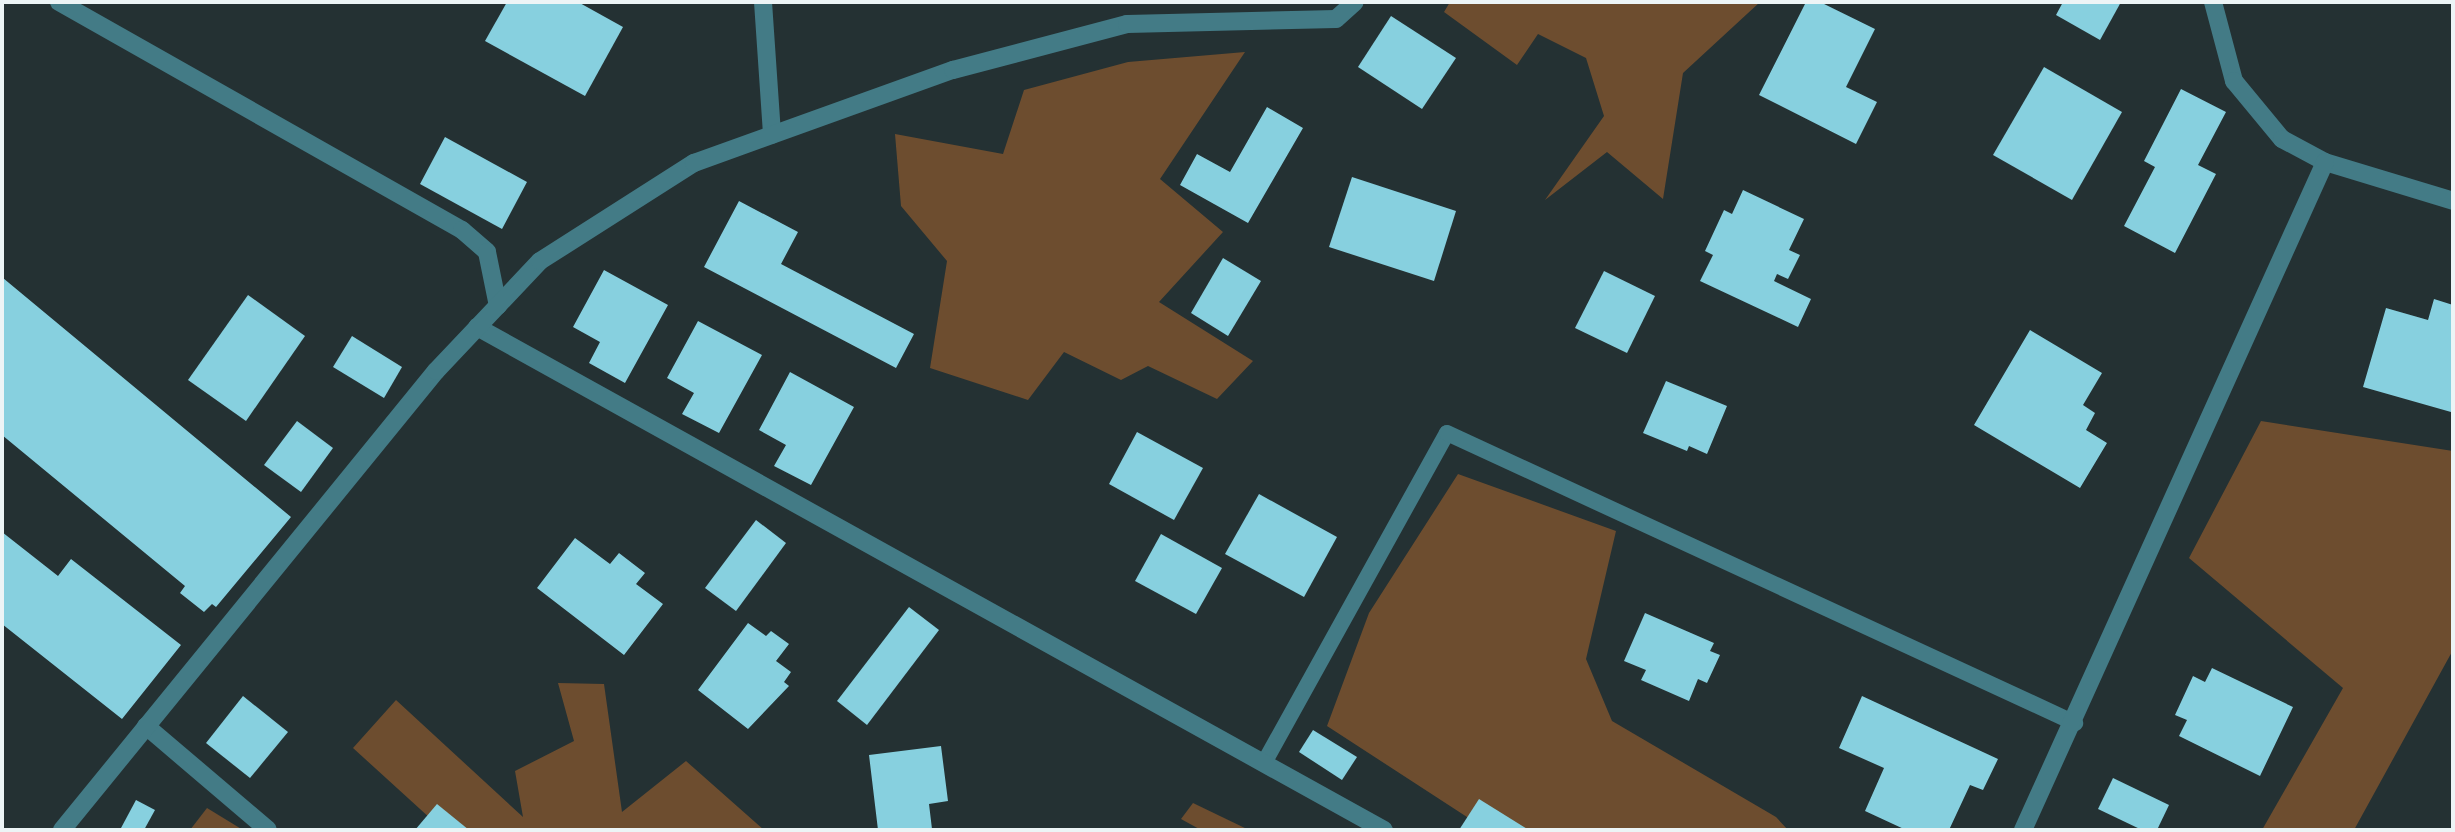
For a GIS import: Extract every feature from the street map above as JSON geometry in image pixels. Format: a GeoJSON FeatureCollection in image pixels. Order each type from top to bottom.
{"type":"FeatureCollection","features":[{"type":"Feature","properties":{"kind":"street"},"geometry":{"type":"LineString","coordinates":[[59,2],[463,230],[488,252],[498,306]]}},
{"type":"Feature","properties":{"kind":"street"},"geometry":{"type":"LineString","coordinates":[[763,2],[772,135]]}},
{"type":"Feature","properties":{"kind":"street"},"geometry":{"type":"LineString","coordinates":[[62,830],[436,371],[540,261],[694,163],[953,70],[1127,24],[1336,19],[1355,2]]}},
{"type":"Feature","properties":{"kind":"street"},"geometry":{"type":"LineString","coordinates":[[2213,2],[2234,81],[2282,139],[2325,162],[2453,201]]}},
{"type":"Feature","properties":{"kind":"street"},"geometry":{"type":"LineString","coordinates":[[2023,830],[2075,723],[2325,162]]}},
{"type":"Feature","properties":{"kind":"street"},"geometry":{"type":"LineString","coordinates":[[477,327],[1384,830]]}},
{"type":"Feature","properties":{"kind":"street"},"geometry":{"type":"LineString","coordinates":[[146,726],[268,830]]}},
{"type":"Feature","properties":{"kind":"lane"},"geometry":{"type":"LineString","coordinates":[[1264,764],[1447,433],[2075,723]]}},
{"type":"Feature","properties":{"kind":"shaded area"},"geometry":{"type":"Polygon","coordinates":[[[1450,2],[1760,2],[1683,73],[1663,199],[1607,152],[1545,200],[1604,116],[1586,58],[1538,34],[1517,65],[1444,12],[1450,2]]]}},
{"type":"Feature","properties":{"kind":"shaded area"},"geometry":{"type":"Polygon","coordinates":[[[1245,52],[1160,179],[1223,232],[1159,302],[1253,361],[1217,399],[1148,366],[1121,380],[1064,352],[1028,400],[930,368],[947,261],[901,206],[895,134],[1003,154],[1024,90],[1128,62],[1245,52]]]}},
{"type":"Feature","properties":{"kind":"shaded area"},"geometry":{"type":"Polygon","coordinates":[[[2261,421],[2453,451],[2453,650],[2354,830],[2262,830],[2343,688],[2189,558],[2261,421]]]}},
{"type":"Feature","properties":{"kind":"shaded area"},"geometry":{"type":"Polygon","coordinates":[[[1458,474],[1616,531],[1586,659],[1612,721],[1776,817],[1788,830],[1487,830],[1327,726],[1369,613],[1458,474]]]}},
{"type":"Feature","properties":{"kind":"shaded area"},"geometry":{"type":"Polygon","coordinates":[[[558,683],[604,684],[622,812],[686,761],[764,830],[427,830],[431,819],[353,748],[396,700],[523,817],[515,771],[574,741],[558,683]]]}},
{"type":"Feature","properties":{"kind":"shaded area"},"geometry":{"type":"Polygon","coordinates":[[[1193,803],[1249,830],[1201,830],[1181,819],[1193,803]]]}},
{"type":"Feature","properties":{"kind":"shaded area"},"geometry":{"type":"Polygon","coordinates":[[[207,808],[243,830],[190,830],[207,808]]]}},
{"type":"Feature","properties":{"kind":"building"},"geometry":{"type":"Polygon","coordinates":[[[507,2],[578,2],[623,27],[585,96],[485,41],[507,2]]]}},
{"type":"Feature","properties":{"kind":"building"},"geometry":{"type":"Polygon","coordinates":[[[1806,2],[1820,2],[1875,29],[1846,87],[1877,102],[1856,144],[1759,95],[1806,2]]]}},
{"type":"Feature","properties":{"kind":"building"},"geometry":{"type":"Polygon","coordinates":[[[2063,2],[2121,2],[2100,40],[2056,15],[2063,2]]]}},
{"type":"Feature","properties":{"kind":"building"},"geometry":{"type":"Polygon","coordinates":[[[1391,16],[1456,58],[1422,109],[1358,67],[1391,16]]]}},
{"type":"Feature","properties":{"kind":"building"},"geometry":{"type":"Polygon","coordinates":[[[2044,67],[2122,112],[2072,200],[1993,155],[2044,67]]]}},
{"type":"Feature","properties":{"kind":"building"},"geometry":{"type":"Polygon","coordinates":[[[2181,89],[2226,112],[2198,165],[2216,174],[2175,253],[2124,226],[2155,167],[2144,161],[2181,89]]]}},
{"type":"Feature","properties":{"kind":"building"},"geometry":{"type":"Polygon","coordinates":[[[1267,107],[1303,128],[1248,223],[1180,185],[1197,154],[1230,172],[1267,107]]]}},
{"type":"Feature","properties":{"kind":"building"},"geometry":{"type":"Polygon","coordinates":[[[445,137],[527,182],[502,229],[420,184],[445,137]]]}},
{"type":"Feature","properties":{"kind":"building"},"geometry":{"type":"Polygon","coordinates":[[[1352,177],[1456,211],[1434,281],[1329,247],[1352,177]]]}},
{"type":"Feature","properties":{"kind":"building"},"geometry":{"type":"Polygon","coordinates":[[[1743,190],[1804,219],[1789,250],[1800,255],[1788,279],[1777,274],[1774,281],[1811,299],[1798,327],[1700,281],[1713,255],[1705,251],[1724,210],[1732,214],[1743,190]]]}},
{"type":"Feature","properties":{"kind":"building"},"geometry":{"type":"Polygon","coordinates":[[[739,201],[798,232],[781,264],[914,334],[896,368],[704,267],[739,201]]]}},
{"type":"Feature","properties":{"kind":"building"},"geometry":{"type":"Polygon","coordinates":[[[1223,258],[1261,281],[1228,336],[1191,313],[1223,258]]]}},
{"type":"Feature","properties":{"kind":"building"},"geometry":{"type":"Polygon","coordinates":[[[604,270],[668,305],[625,383],[589,363],[600,342],[573,327],[604,270]]]}},
{"type":"Feature","properties":{"kind":"building"},"geometry":{"type":"Polygon","coordinates":[[[1604,271],[1655,296],[1627,353],[1575,328],[1604,271]]]}},
{"type":"Feature","properties":{"kind":"building"},"geometry":{"type":"Polygon","coordinates":[[[3,278],[291,517],[216,607],[212,604],[204,612],[180,593],[185,586],[2,435],[3,278]]]}},
{"type":"Feature","properties":{"kind":"building"},"geometry":{"type":"Polygon","coordinates":[[[248,295],[305,336],[246,421],[188,380],[248,295]]]}},
{"type":"Feature","properties":{"kind":"building"},"geometry":{"type":"Polygon","coordinates":[[[2434,299],[2453,305],[2451,412],[2363,387],[2386,308],[2428,320],[2434,299]]]}},
{"type":"Feature","properties":{"kind":"building"},"geometry":{"type":"Polygon","coordinates":[[[698,321],[762,355],[719,433],[682,414],[694,393],[667,378],[698,321]]]}},
{"type":"Feature","properties":{"kind":"building"},"geometry":{"type":"Polygon","coordinates":[[[2030,330],[2102,373],[2083,405],[2095,413],[2086,430],[2107,443],[2080,488],[1974,425],[2030,330]]]}},
{"type":"Feature","properties":{"kind":"building"},"geometry":{"type":"Polygon","coordinates":[[[352,336],[402,367],[384,398],[333,367],[352,336]]]}},
{"type":"Feature","properties":{"kind":"building"},"geometry":{"type":"Polygon","coordinates":[[[790,372],[854,407],[811,485],[774,466],[786,445],[759,430],[790,372]]]}},
{"type":"Feature","properties":{"kind":"building"},"geometry":{"type":"Polygon","coordinates":[[[1666,381],[1727,406],[1707,454],[1689,446],[1687,451],[1643,433],[1666,381]]]}},
{"type":"Feature","properties":{"kind":"building"},"geometry":{"type":"Polygon","coordinates":[[[297,421],[333,448],[301,492],[264,465],[297,421]]]}},
{"type":"Feature","properties":{"kind":"building"},"geometry":{"type":"Polygon","coordinates":[[[1137,432],[1203,468],[1174,520],[1109,484],[1137,432]]]}},
{"type":"Feature","properties":{"kind":"building"},"geometry":{"type":"Polygon","coordinates":[[[1259,494],[1337,537],[1304,597],[1225,554],[1259,494]]]}},
{"type":"Feature","properties":{"kind":"building"},"geometry":{"type":"Polygon","coordinates":[[[756,520],[786,543],[736,611],[705,588],[756,520]]]}},
{"type":"Feature","properties":{"kind":"building"},"geometry":{"type":"Polygon","coordinates":[[[2,532],[58,576],[71,559],[181,645],[122,719],[2,624],[2,532]]]}},
{"type":"Feature","properties":{"kind":"building"},"geometry":{"type":"Polygon","coordinates":[[[1161,534],[1222,568],[1196,614],[1135,581],[1161,534]]]}},
{"type":"Feature","properties":{"kind":"building"},"geometry":{"type":"Polygon","coordinates":[[[575,538],[610,564],[619,553],[645,573],[636,584],[663,604],[624,655],[537,588],[575,538]]]}},
{"type":"Feature","properties":{"kind":"building"},"geometry":{"type":"Polygon","coordinates":[[[909,607],[939,630],[867,725],[837,701],[909,607]]]}},
{"type":"Feature","properties":{"kind":"building"},"geometry":{"type":"Polygon","coordinates":[[[1645,613],[1714,643],[1710,651],[1720,655],[1707,683],[1698,679],[1689,701],[1641,680],[1646,670],[1624,661],[1645,613]]]}},
{"type":"Feature","properties":{"kind":"building"},"geometry":{"type":"Polygon","coordinates":[[[748,623],[766,636],[771,631],[789,644],[776,661],[791,672],[784,682],[789,686],[748,729],[698,690],[748,623]]]}},
{"type":"Feature","properties":{"kind":"building"},"geometry":{"type":"Polygon","coordinates":[[[2212,668],[2293,707],[2260,776],[2179,736],[2187,720],[2175,715],[2193,676],[2205,682],[2212,668]]]}},
{"type":"Feature","properties":{"kind":"building"},"geometry":{"type":"Polygon","coordinates":[[[243,696],[288,732],[250,778],[206,743],[243,696]]]}},
{"type":"Feature","properties":{"kind":"building"},"geometry":{"type":"Polygon","coordinates":[[[1862,696],[1998,759],[1983,790],[1970,785],[1949,830],[1906,830],[1865,811],[1884,768],[1839,748],[1862,696]]]}},
{"type":"Feature","properties":{"kind":"building"},"geometry":{"type":"Polygon","coordinates":[[[1313,730],[1357,757],[1342,780],[1299,752],[1313,730]]]}},
{"type":"Feature","properties":{"kind":"building"},"geometry":{"type":"Polygon","coordinates":[[[941,746],[948,801],[929,804],[932,829],[878,830],[869,755],[941,746]]]}},
{"type":"Feature","properties":{"kind":"building"},"geometry":{"type":"Polygon","coordinates":[[[2113,778],[2169,805],[2157,830],[2142,830],[2098,809],[2113,778]]]}},
{"type":"Feature","properties":{"kind":"building"},"geometry":{"type":"Polygon","coordinates":[[[1479,799],[1529,830],[1459,830],[1479,799]]]}},
{"type":"Feature","properties":{"kind":"building"},"geometry":{"type":"Polygon","coordinates":[[[136,800],[155,810],[144,830],[125,830],[121,828],[136,800]]]}},
{"type":"Feature","properties":{"kind":"building"},"geometry":{"type":"Polygon","coordinates":[[[437,804],[469,830],[415,830],[437,804]]]}}]}
